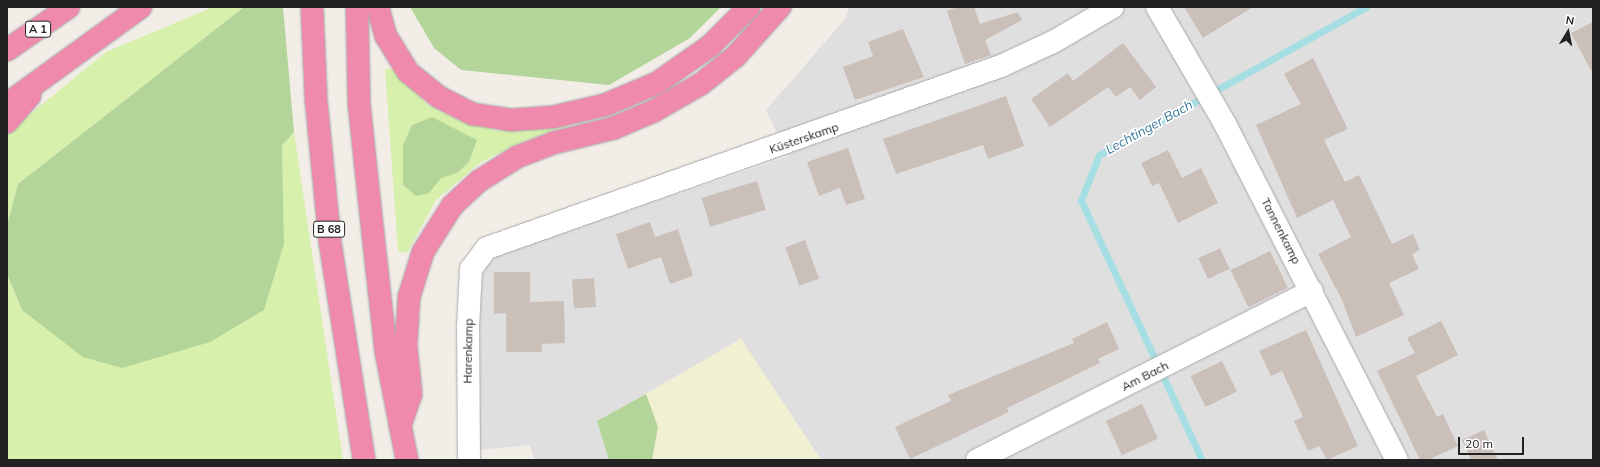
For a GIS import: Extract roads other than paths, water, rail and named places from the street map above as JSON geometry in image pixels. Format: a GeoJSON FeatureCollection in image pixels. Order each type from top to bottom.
{"type":"FeatureCollection","features":[{"type":"Feature","properties":{"kind":"highway","name":"A 1"},"geometry":{"type":"LineString","coordinates":[[7,50],[69,7]]}},
{"type":"Feature","properties":{"kind":"highway"},"geometry":{"type":"LineString","coordinates":[[7,104],[141,7]]}},
{"type":"Feature","properties":{"kind":"highway","name":"B 68"},"geometry":{"type":"LineString","coordinates":[[312,7],[316,99],[330,242],[362,456]]}},
{"type":"Feature","properties":{"kind":"highway"},"geometry":{"type":"LineString","coordinates":[[357,7],[359,109],[386,352],[407,460]]}},
{"type":"Feature","properties":{"kind":"highway"},"geometry":{"type":"LineString","coordinates":[[378,7],[386,36],[408,72],[438,97],[473,114],[511,120],[553,117],[605,105],[657,83],[710,46],[749,7]]}},
{"type":"Feature","properties":{"kind":"highway"},"geometry":{"type":"LineString","coordinates":[[400,426],[411,394],[406,346],[409,297],[423,252],[452,206],[479,181],[517,157],[553,143],[614,128],[654,111],[701,84],[736,56],[780,7]]}},
{"type":"Feature","properties":{"kind":"highway"},"geometry":{"type":"LineString","coordinates":[[7,122],[50,74]]}},
{"type":"Feature","properties":{"kind":"street","name":"Küsterskamp"},"geometry":{"type":"LineString","coordinates":[[487,248],[1001,66],[1053,42],[1113,7]]}},
{"type":"Feature","properties":{"kind":"street","name":"Tannenkamp"},"geometry":{"type":"LineString","coordinates":[[1157,7],[1197,72],[1225,124],[1312,291],[1397,460]]}},
{"type":"Feature","properties":{"kind":"street","name":"Harenkamp"},"geometry":{"type":"LineString","coordinates":[[469,460],[468,328],[471,269],[487,248]]}},
{"type":"Feature","properties":{"kind":"street","name":"Am Bach"},"geometry":{"type":"LineString","coordinates":[[977,460],[1005,454],[1162,367],[1312,291]]}},
{"type":"Feature","properties":{"kind":"waterway","name":"Lechtinger Bach"},"geometry":{"type":"LineString","coordinates":[[1202,460],[1081,200],[1099,155],[1366,7]]}}]}
